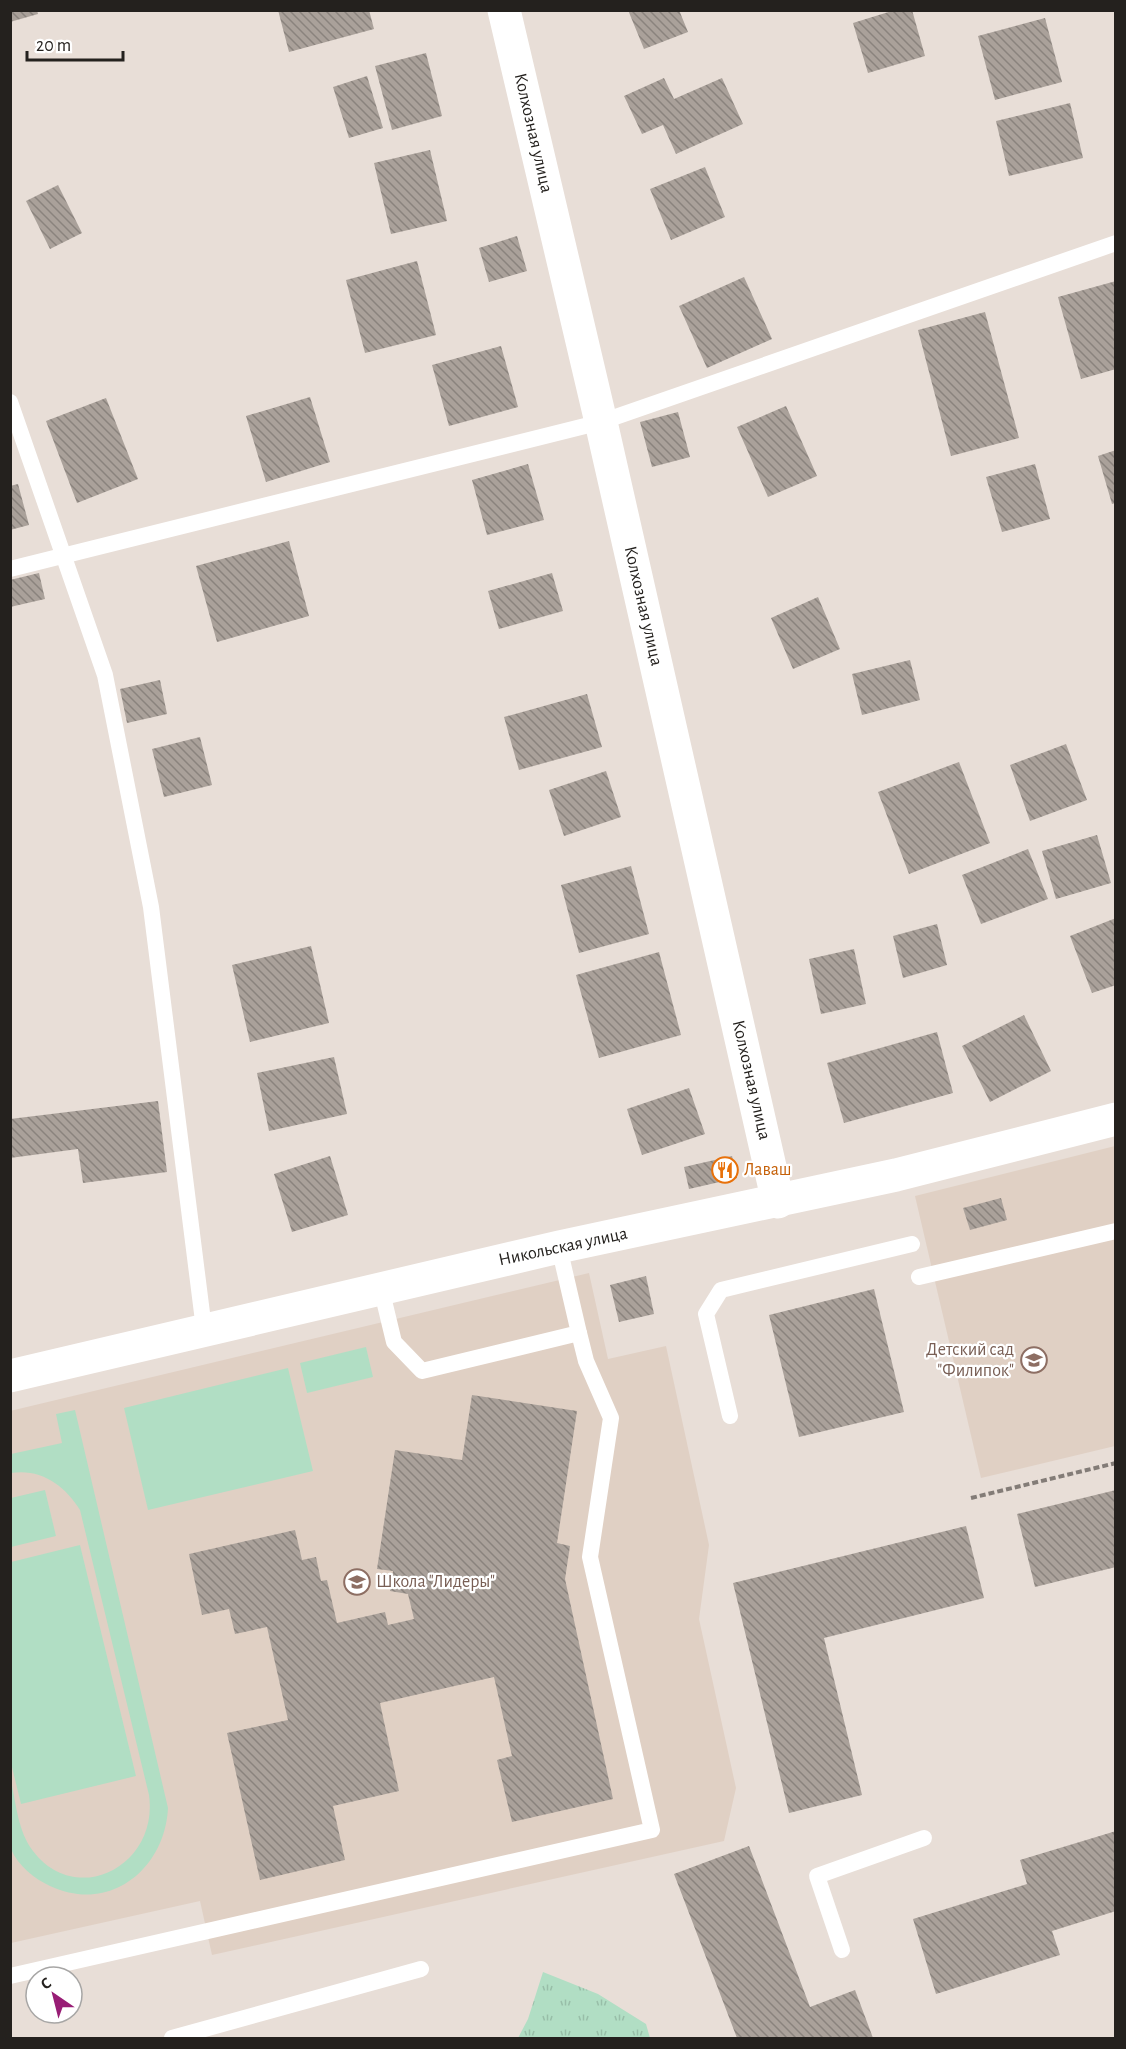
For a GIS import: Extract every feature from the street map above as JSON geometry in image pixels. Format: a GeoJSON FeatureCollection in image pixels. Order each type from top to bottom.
{"type":"FeatureCollection","features":[{"type":"Feature","properties":{"kind":"street","name":"Колхозная улица"},"geometry":{"type":"LineString","coordinates":[[504,10],[602,422],[778,1202]]}},
{"type":"Feature","properties":{"kind":"street","name":"Никольская улица"},"geometry":{"type":"LineString","coordinates":[[10,1376],[558,1246],[778,1202],[896,1175],[1116,1119]]}},
{"type":"Feature","properties":{"kind":"lane"},"geometry":{"type":"LineString","coordinates":[[10,568],[65,557],[602,422],[1116,243]]}},
{"type":"Feature","properties":{"kind":"lane"},"geometry":{"type":"LineString","coordinates":[[10,402],[105,675],[151,907],[204,1329]]}},
{"type":"Feature","properties":{"kind":"lane"},"geometry":{"type":"LineString","coordinates":[[919,1277],[1116,1231]]}},
{"type":"Feature","properties":{"kind":"lane"},"geometry":{"type":"LineString","coordinates":[[730,1416],[706,1314],[721,1290],[912,1244]]}},
{"type":"Feature","properties":{"kind":"lane"},"geometry":{"type":"LineString","coordinates":[[10,1976],[652,1830],[590,1557],[611,1418],[586,1361],[558,1246]]}},
{"type":"Feature","properties":{"kind":"lane"},"geometry":{"type":"LineString","coordinates":[[381,1288],[394,1342],[422,1371],[579,1333]]}},
{"type":"Feature","properties":{"kind":"lane"},"geometry":{"type":"LineString","coordinates":[[842,1950],[817,1876],[924,1838]]}},
{"type":"Feature","properties":{"kind":"lane"},"geometry":{"type":"LineString","coordinates":[[172,2038],[421,1969]]}},
{"type":"Feature","properties":{"kind":"path"},"geometry":{"type":"LineString","coordinates":[[971,1498],[1116,1463]]}},
{"type":"Feature","properties":{"kind":"shaded area","name":"Детский сад \"Филипок\""},"geometry":{"type":"Polygon","coordinates":[[[1115,1146],[1115,1446],[981,1478],[915,1196],[1115,1146]]]}},
{"type":"Feature","properties":{"kind":"shaded area","name":"Школа \"Лидеры\""},"geometry":{"type":"Polygon","coordinates":[[[589,1273],[608,1359],[666,1346],[709,1545],[699,1619],[736,1788],[724,1841],[212,1955],[200,1901],[11,1943],[10,1411],[589,1273]]]}},
{"type":"Feature","properties":{"kind":"green space"},"geometry":{"type":"Polygon","coordinates":[[[366,1347],[373,1377],[307,1393],[300,1363],[366,1347]]]}},
{"type":"Feature","properties":{"kind":"green space"},"geometry":{"type":"Polygon","coordinates":[[[288,1368],[313,1471],[148,1510],[124,1408],[288,1368]]]}},
{"type":"Feature","properties":{"kind":"green space"},"geometry":{"type":"Polygon","coordinates":[[[75,1410],[168,1808],[165,1830],[157,1850],[145,1867],[130,1880],[113,1890],[93,1894],[72,1893],[50,1886],[33,1876],[14,1855],[9,1835],[11,1781],[18,1817],[33,1851],[51,1868],[71,1876],[91,1877],[111,1871],[128,1859],[141,1842],[149,1820],[149,1795],[80,1510],[67,1493],[51,1480],[32,1473],[11,1473],[11,1454],[62,1443],[56,1414],[75,1410]]]}},
{"type":"Feature","properties":{"kind":"green space"},"geometry":{"type":"Polygon","coordinates":[[[45,1490],[56,1536],[11,1547],[11,1498],[45,1490]]]}},
{"type":"Feature","properties":{"kind":"green space"},"geometry":{"type":"Polygon","coordinates":[[[80,1545],[136,1776],[21,1804],[10,1759],[11,1562],[80,1545]]]}},
{"type":"Feature","properties":{"kind":"green space"},"geometry":{"type":"Polygon","coordinates":[[[543,1972],[598,1994],[646,2024],[650,2038],[518,2038],[528,2019],[543,1972]]]}},
{"type":"Feature","properties":{"kind":"building"},"geometry":{"type":"Polygon","coordinates":[[[10,10],[37,10],[38,14],[10,22],[10,10]]]}},
{"type":"Feature","properties":{"kind":"building"},"geometry":{"type":"Polygon","coordinates":[[[278,10],[369,10],[374,29],[289,52],[278,10]]]}},
{"type":"Feature","properties":{"kind":"building"},"geometry":{"type":"Polygon","coordinates":[[[628,10],[679,10],[688,32],[644,49],[628,10]]]}},
{"type":"Feature","properties":{"kind":"building"},"geometry":{"type":"Polygon","coordinates":[[[895,10],[912,10],[925,56],[868,73],[853,23],[895,10]]]}},
{"type":"Feature","properties":{"kind":"building"},"geometry":{"type":"Polygon","coordinates":[[[1045,18],[1062,82],[995,100],[978,36],[1045,18]]]}},
{"type":"Feature","properties":{"kind":"building"},"geometry":{"type":"Polygon","coordinates":[[[426,53],[442,116],[392,130],[375,66],[426,53]]]}},
{"type":"Feature","properties":{"kind":"building"},"geometry":{"type":"Polygon","coordinates":[[[367,76],[383,128],[349,138],[333,87],[367,76]]]}},
{"type":"Feature","properties":{"kind":"building"},"geometry":{"type":"Polygon","coordinates":[[[664,78],[674,99],[722,78],[743,124],[676,154],[663,125],[642,134],[624,96],[664,78]]]}},
{"type":"Feature","properties":{"kind":"building"},"geometry":{"type":"Polygon","coordinates":[[[1070,103],[1083,158],[1009,176],[996,121],[1070,103]]]}},
{"type":"Feature","properties":{"kind":"building"},"geometry":{"type":"Polygon","coordinates":[[[430,150],[447,221],[391,234],[374,163],[430,150]]]}},
{"type":"Feature","properties":{"kind":"building"},"geometry":{"type":"Polygon","coordinates":[[[705,167],[725,217],[671,240],[650,189],[705,167]]]}},
{"type":"Feature","properties":{"kind":"building"},"geometry":{"type":"Polygon","coordinates":[[[58,185],[82,233],[50,249],[26,201],[58,185]]]}},
{"type":"Feature","properties":{"kind":"building"},"geometry":{"type":"Polygon","coordinates":[[[517,236],[527,271],[489,282],[479,248],[517,236]]]}},
{"type":"Feature","properties":{"kind":"building"},"geometry":{"type":"Polygon","coordinates":[[[417,261],[436,335],[365,353],[346,280],[417,261]]]}},
{"type":"Feature","properties":{"kind":"building"},"geometry":{"type":"Polygon","coordinates":[[[744,277],[772,339],[707,368],[679,306],[744,277]]]}},
{"type":"Feature","properties":{"kind":"building"},"geometry":{"type":"Polygon","coordinates":[[[1116,281],[1116,369],[1081,379],[1058,297],[1116,281]]]}},
{"type":"Feature","properties":{"kind":"building"},"geometry":{"type":"Polygon","coordinates":[[[985,312],[1019,438],[951,456],[918,330],[985,312]]]}},
{"type":"Feature","properties":{"kind":"building"},"geometry":{"type":"Polygon","coordinates":[[[501,346],[518,407],[449,426],[432,365],[501,346]]]}},
{"type":"Feature","properties":{"kind":"building"},"geometry":{"type":"Polygon","coordinates":[[[310,397],[330,462],[266,482],[246,416],[310,397]]]}},
{"type":"Feature","properties":{"kind":"building"},"geometry":{"type":"Polygon","coordinates":[[[106,398],[138,479],[77,503],[46,421],[106,398]]]}},
{"type":"Feature","properties":{"kind":"building"},"geometry":{"type":"Polygon","coordinates":[[[786,406],[817,476],[768,497],[737,427],[786,406]]]}},
{"type":"Feature","properties":{"kind":"building"},"geometry":{"type":"Polygon","coordinates":[[[678,412],[690,457],[652,467],[640,422],[678,412]]]}},
{"type":"Feature","properties":{"kind":"building"},"geometry":{"type":"Polygon","coordinates":[[[1116,450],[1116,503],[1112,504],[1098,456],[1116,450]]]}},
{"type":"Feature","properties":{"kind":"building"},"geometry":{"type":"Polygon","coordinates":[[[528,464],[544,520],[487,535],[472,480],[528,464]]]}},
{"type":"Feature","properties":{"kind":"building"},"geometry":{"type":"Polygon","coordinates":[[[1035,464],[1050,519],[1002,532],[986,477],[1035,464]]]}},
{"type":"Feature","properties":{"kind":"building"},"geometry":{"type":"Polygon","coordinates":[[[18,484],[29,525],[10,530],[10,486],[18,484]]]}},
{"type":"Feature","properties":{"kind":"building"},"geometry":{"type":"Polygon","coordinates":[[[289,541],[309,616],[217,642],[196,566],[289,541]]]}},
{"type":"Feature","properties":{"kind":"building"},"geometry":{"type":"Polygon","coordinates":[[[39,573],[45,599],[10,607],[10,580],[39,573]]]}},
{"type":"Feature","properties":{"kind":"building"},"geometry":{"type":"Polygon","coordinates":[[[552,573],[563,611],[499,629],[488,591],[552,573]]]}},
{"type":"Feature","properties":{"kind":"building"},"geometry":{"type":"Polygon","coordinates":[[[818,597],[840,649],[793,669],[771,618],[818,597]]]}},
{"type":"Feature","properties":{"kind":"building"},"geometry":{"type":"Polygon","coordinates":[[[910,660],[920,700],[862,715],[852,674],[910,660]]]}},
{"type":"Feature","properties":{"kind":"building"},"geometry":{"type":"Polygon","coordinates":[[[160,680],[167,714],[127,723],[120,689],[160,680]]]}},
{"type":"Feature","properties":{"kind":"building"},"geometry":{"type":"Polygon","coordinates":[[[587,694],[602,747],[519,770],[504,717],[587,694]]]}},
{"type":"Feature","properties":{"kind":"building"},"geometry":{"type":"Polygon","coordinates":[[[200,737],[212,785],[164,797],[152,749],[200,737]]]}},
{"type":"Feature","properties":{"kind":"building"},"geometry":{"type":"Polygon","coordinates":[[[1066,744],[1087,800],[1030,821],[1010,765],[1066,744]]]}},
{"type":"Feature","properties":{"kind":"building"},"geometry":{"type":"Polygon","coordinates":[[[959,762],[990,843],[909,874],[878,792],[959,762]]]}},
{"type":"Feature","properties":{"kind":"building"},"geometry":{"type":"Polygon","coordinates":[[[606,771],[621,817],[564,836],[549,790],[606,771]]]}},
{"type":"Feature","properties":{"kind":"building"},"geometry":{"type":"Polygon","coordinates":[[[1097,835],[1111,883],[1056,899],[1042,851],[1097,835]]]}},
{"type":"Feature","properties":{"kind":"building"},"geometry":{"type":"Polygon","coordinates":[[[1028,849],[1048,899],[981,924],[962,875],[1028,849]]]}},
{"type":"Feature","properties":{"kind":"building"},"geometry":{"type":"Polygon","coordinates":[[[631,866],[649,934],[579,953],[561,885],[631,866]]]}},
{"type":"Feature","properties":{"kind":"building"},"geometry":{"type":"Polygon","coordinates":[[[1116,918],[1116,985],[1092,993],[1070,936],[1116,918]]]}},
{"type":"Feature","properties":{"kind":"building"},"geometry":{"type":"Polygon","coordinates":[[[937,924],[947,965],[903,978],[893,936],[937,924]]]}},
{"type":"Feature","properties":{"kind":"building"},"geometry":{"type":"Polygon","coordinates":[[[311,946],[329,1023],[250,1042],[232,965],[311,946]]]}},
{"type":"Feature","properties":{"kind":"building"},"geometry":{"type":"Polygon","coordinates":[[[854,949],[866,1004],[821,1014],[809,959],[854,949]]]}},
{"type":"Feature","properties":{"kind":"building"},"geometry":{"type":"Polygon","coordinates":[[[659,952],[681,1035],[599,1058],[576,975],[659,952]]]}},
{"type":"Feature","properties":{"kind":"building"},"geometry":{"type":"Polygon","coordinates":[[[1024,1015],[1051,1071],[990,1102],[962,1046],[1024,1015]]]}},
{"type":"Feature","properties":{"kind":"building"},"geometry":{"type":"Polygon","coordinates":[[[937,1032],[953,1093],[844,1123],[827,1063],[937,1032]]]}},
{"type":"Feature","properties":{"kind":"building"},"geometry":{"type":"Polygon","coordinates":[[[334,1057],[347,1114],[269,1131],[257,1073],[334,1057]]]}},
{"type":"Feature","properties":{"kind":"building"},"geometry":{"type":"Polygon","coordinates":[[[689,1088],[705,1134],[642,1155],[627,1109],[689,1088]]]}},
{"type":"Feature","properties":{"kind":"building"},"geometry":{"type":"Polygon","coordinates":[[[158,1101],[167,1172],[83,1183],[78,1149],[10,1158],[10,1119],[158,1101]]]}},
{"type":"Feature","properties":{"kind":"building"},"geometry":{"type":"Polygon","coordinates":[[[330,1156],[348,1215],[292,1232],[274,1174],[330,1156]]]}},
{"type":"Feature","properties":{"kind":"building"},"geometry":{"type":"Polygon","coordinates":[[[732,1156],[737,1178],[689,1189],[684,1167],[732,1156]]]}},
{"type":"Feature","properties":{"kind":"building"},"geometry":{"type":"Polygon","coordinates":[[[1001,1198],[1007,1220],[970,1230],[963,1208],[1001,1198]]]}},
{"type":"Feature","properties":{"kind":"building"},"geometry":{"type":"Polygon","coordinates":[[[646,1276],[654,1314],[619,1322],[610,1285],[646,1276]]]}},
{"type":"Feature","properties":{"kind":"building"},"geometry":{"type":"Polygon","coordinates":[[[874,1289],[904,1412],[799,1437],[769,1315],[874,1289]]]}},
{"type":"Feature","properties":{"kind":"building"},"geometry":{"type":"Polygon","coordinates":[[[472,1395],[577,1411],[557,1543],[570,1546],[565,1579],[613,1799],[512,1822],[497,1760],[512,1756],[494,1677],[380,1703],[399,1791],[333,1806],[345,1860],[260,1880],[227,1733],[288,1720],[267,1627],[235,1634],[229,1609],[202,1615],[189,1554],[295,1530],[302,1560],[316,1557],[321,1581],[327,1580],[337,1623],[385,1612],[388,1625],[414,1619],[408,1594],[390,1591],[393,1571],[377,1569],[395,1450],[462,1460],[472,1395]]]}},
{"type":"Feature","properties":{"kind":"building"},"geometry":{"type":"Polygon","coordinates":[[[1116,1490],[1116,1567],[1035,1587],[1017,1514],[1116,1490]]]}},
{"type":"Feature","properties":{"kind":"building"},"geometry":{"type":"Polygon","coordinates":[[[966,1526],[984,1598],[824,1638],[862,1795],[789,1813],[733,1583],[966,1526]]]}},
{"type":"Feature","properties":{"kind":"building"},"geometry":{"type":"Polygon","coordinates":[[[1116,1831],[1116,1911],[1052,1931],[1060,1955],[936,1994],[913,1919],[1027,1884],[1020,1860],[1116,1831]]]}},
{"type":"Feature","properties":{"kind":"building"},"geometry":{"type":"Polygon","coordinates":[[[749,1846],[810,2007],[855,1990],[873,2038],[737,2038],[674,1874],[749,1846]]]}},
{"type":"Feature","properties":{"kind":"place","name":"Лаваш"},"geometry":{"type":"Point","coordinates":[725,1170]}},
{"type":"Feature","properties":{"kind":"place","name":"Детский сад \"Филипок\""},"geometry":{"type":"Point","coordinates":[1034,1360]}},
{"type":"Feature","properties":{"kind":"place","name":"Школа \"Лидеры\""},"geometry":{"type":"Point","coordinates":[357,1582]}}]}
